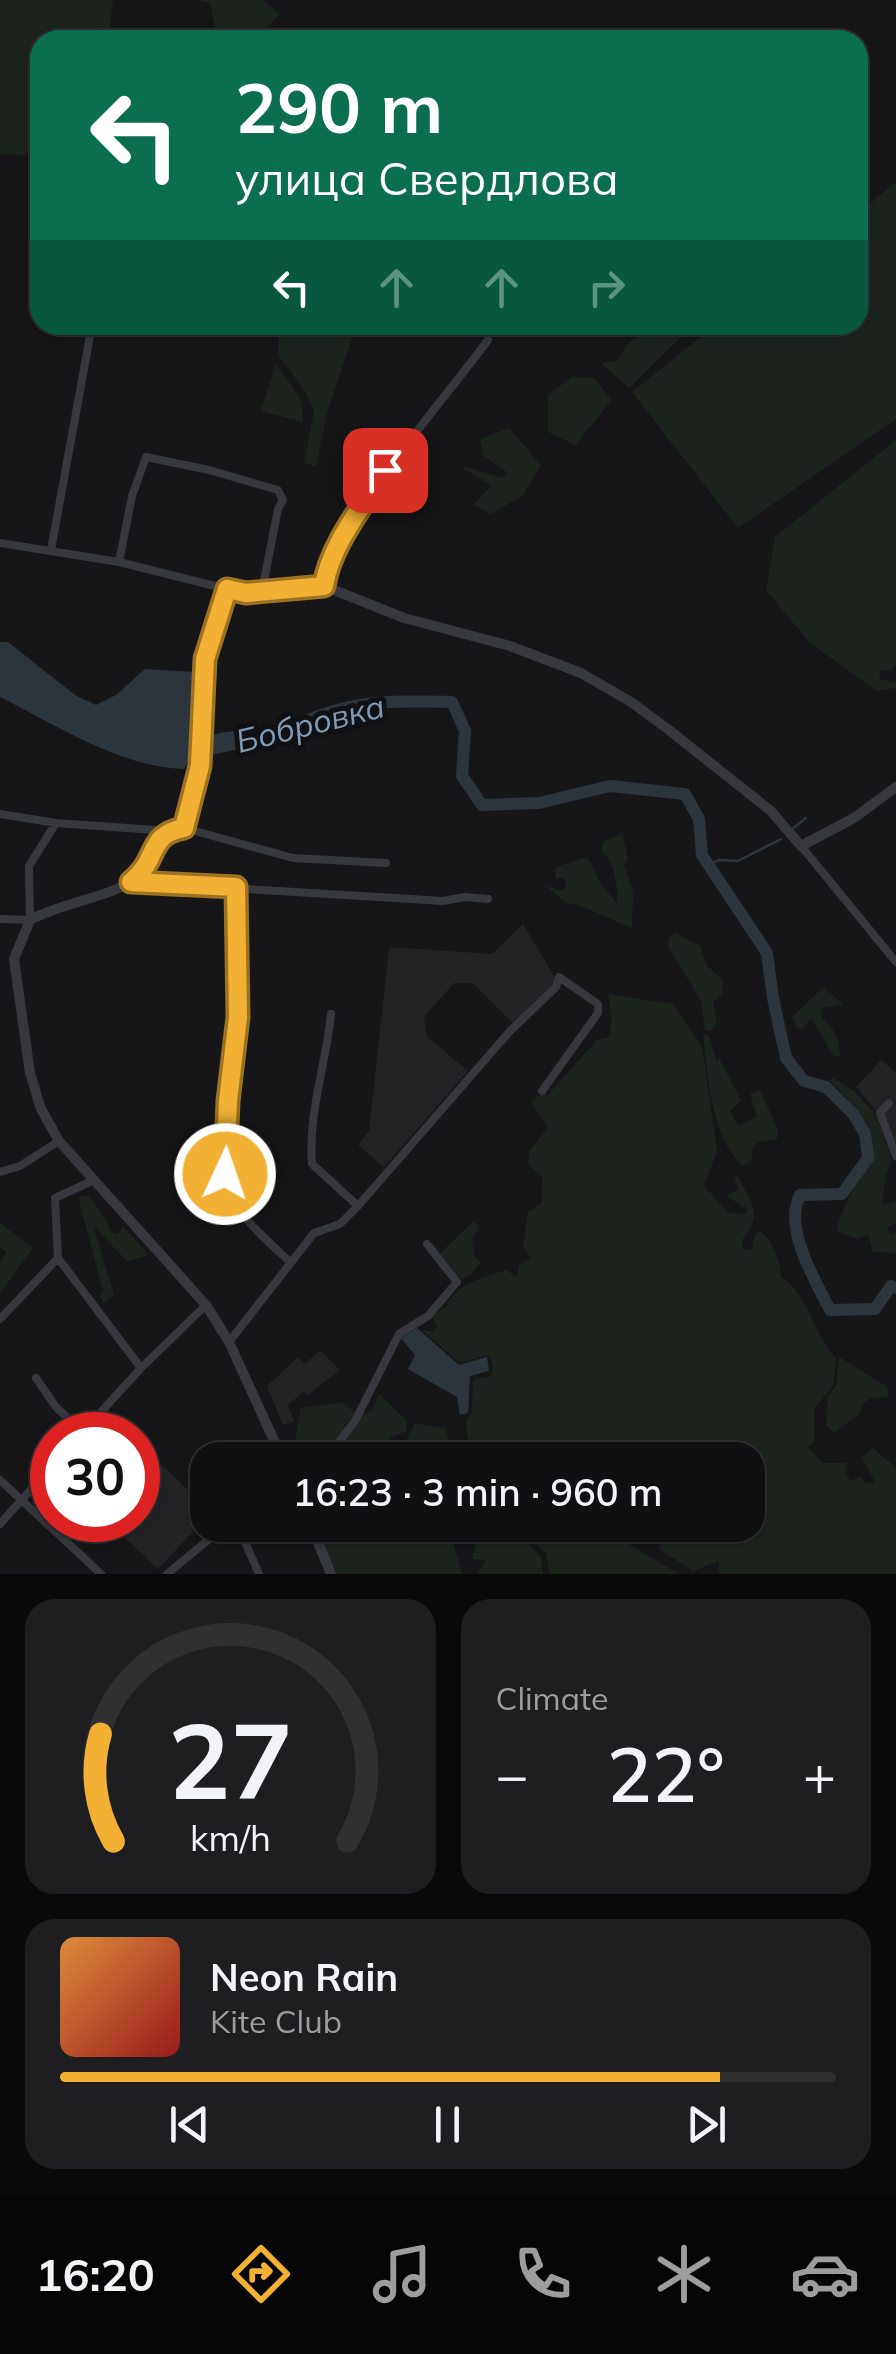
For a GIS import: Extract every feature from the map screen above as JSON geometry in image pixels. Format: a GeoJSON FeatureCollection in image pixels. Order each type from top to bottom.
{"type":"FeatureCollection","features":[{"type":"Feature","properties":{"kind":"street"},"geometry":{"type":"LineString","coordinates":[[51,550],[90,335]]}},
{"type":"Feature","properties":{"kind":"street"},"geometry":{"type":"LineString","coordinates":[[324,586],[326,572],[342,541],[385,470],[488,340]]}},
{"type":"Feature","properties":{"kind":"street"},"geometry":{"type":"LineString","coordinates":[[120,562],[132,496],[146,457],[278,490],[284,500],[278,509],[262,591]]}},
{"type":"Feature","properties":{"kind":"street"},"geometry":{"type":"LineString","coordinates":[[0,543],[120,562],[246,593],[324,586],[404,618],[510,646],[606,686],[771,810],[896,962]]}},
{"type":"Feature","properties":{"kind":"street"},"geometry":{"type":"LineString","coordinates":[[184,828],[200,766],[205,659],[227,589]]}},
{"type":"Feature","properties":{"kind":"street"},"geometry":{"type":"LineString","coordinates":[[801,846],[854,818],[896,787]]}},
{"type":"Feature","properties":{"kind":"street"},"geometry":{"type":"LineString","coordinates":[[0,814],[56,823],[169,831],[184,828],[293,858],[386,863]]}},
{"type":"Feature","properties":{"kind":"street"},"geometry":{"type":"LineString","coordinates":[[56,823],[28,866],[30,920],[14,959],[20,1014],[36,1091],[59,1141],[206,1305],[229,1342],[275,1442]]}},
{"type":"Feature","properties":{"kind":"street"},"geometry":{"type":"LineString","coordinates":[[0,918],[30,920],[49,909],[131,882],[146,870],[158,838],[169,831]]}},
{"type":"Feature","properties":{"kind":"street"},"geometry":{"type":"LineString","coordinates":[[131,882],[443,901],[465,896],[488,899]]}},
{"type":"Feature","properties":{"kind":"street"},"geometry":{"type":"LineString","coordinates":[[236,887],[238,1017],[228,1101],[225,1174],[232,1198],[256,1230],[290,1262]]}},
{"type":"Feature","properties":{"kind":"street"},"geometry":{"type":"LineString","coordinates":[[229,1342],[314,1233],[340,1224],[358,1206],[437,1112],[556,986],[559,977],[598,1004],[598,1014],[542,1090]]}},
{"type":"Feature","properties":{"kind":"street"},"geometry":{"type":"LineString","coordinates":[[331,1014],[326,1060],[310,1132],[312,1164],[358,1206]]}},
{"type":"Feature","properties":{"kind":"street"},"geometry":{"type":"LineString","coordinates":[[889,1104],[880,1113],[896,1156]]}},
{"type":"Feature","properties":{"kind":"street"},"geometry":{"type":"LineString","coordinates":[[0,1172],[20,1166],[59,1141]]}},
{"type":"Feature","properties":{"kind":"street"},"geometry":{"type":"LineString","coordinates":[[94,1180],[54,1198],[58,1258],[141,1368]]}},
{"type":"Feature","properties":{"kind":"street"},"geometry":{"type":"LineString","coordinates":[[339,1442],[354,1423],[399,1334],[428,1316],[456,1282],[427,1244]]}},
{"type":"Feature","properties":{"kind":"street"},"geometry":{"type":"LineString","coordinates":[[0,1319],[58,1258]]}},
{"type":"Feature","properties":{"kind":"street"},"geometry":{"type":"LineString","coordinates":[[101,1412],[206,1305]]}},
{"type":"Feature","properties":{"kind":"street"},"geometry":{"type":"LineString","coordinates":[[36,1378],[61,1412]]}},
{"type":"Feature","properties":{"kind":"street"},"geometry":{"type":"LineString","coordinates":[[0,1480],[101,1574]]}},
{"type":"Feature","properties":{"kind":"street"},"geometry":{"type":"LineString","coordinates":[[0,1524],[30,1491]]}},
{"type":"Feature","properties":{"kind":"street"},"geometry":{"type":"LineString","coordinates":[[167,1574],[206,1542]]}},
{"type":"Feature","properties":{"kind":"street"},"geometry":{"type":"LineString","coordinates":[[248,1542],[259,1574]]}},
{"type":"Feature","properties":{"kind":"street"},"geometry":{"type":"LineString","coordinates":[[318,1542],[331,1574]]}},
{"type":"Feature","properties":{"kind":"shaded area"},"geometry":{"type":"Polygon","coordinates":[[[0,0],[113,0],[109,30],[103,26],[102,30],[30,30],[30,156],[0,154],[0,0]]]}},
{"type":"Feature","properties":{"kind":"shaded area"},"geometry":{"type":"Polygon","coordinates":[[[198,0],[263,0],[280,14],[265,30],[216,30],[210,3],[198,0]]]}},
{"type":"Feature","properties":{"kind":"shaded area"},"geometry":{"type":"Polygon","coordinates":[[[896,182],[896,419],[738,528],[632,392],[703,335],[868,335],[868,205],[896,182]]]}},
{"type":"Feature","properties":{"kind":"shaded area"},"geometry":{"type":"Polygon","coordinates":[[[278,335],[353,335],[326,417],[316,466],[304,463],[314,412],[305,391],[279,356],[278,335]]]}},
{"type":"Feature","properties":{"kind":"shaded area"},"geometry":{"type":"Polygon","coordinates":[[[642,335],[683,335],[629,388],[601,363],[618,361],[632,341],[642,335]]]}},
{"type":"Feature","properties":{"kind":"shaded area"},"geometry":{"type":"Polygon","coordinates":[[[276,364],[301,399],[303,422],[261,411],[276,364]]]}},
{"type":"Feature","properties":{"kind":"shaded area"},"geometry":{"type":"Polygon","coordinates":[[[572,377],[594,378],[612,400],[575,445],[548,432],[548,395],[572,377]]]}},
{"type":"Feature","properties":{"kind":"shaded area"},"geometry":{"type":"Polygon","coordinates":[[[509,428],[541,465],[523,495],[491,514],[473,505],[491,486],[459,465],[503,478],[507,472],[484,456],[480,439],[509,428]]]}},
{"type":"Feature","properties":{"kind":"shaded area"},"geometry":{"type":"Polygon","coordinates":[[[896,440],[896,663],[892,670],[879,671],[880,679],[896,683],[896,688],[877,691],[809,642],[766,590],[775,537],[896,440]]]}},
{"type":"Feature","properties":{"kind":"shaded area"},"geometry":{"type":"Polygon","coordinates":[[[0,642],[8,642],[75,695],[96,705],[116,695],[145,669],[194,672],[190,746],[219,733],[272,727],[276,741],[192,756],[184,769],[112,753],[0,697],[0,642]]]}},
{"type":"Feature","properties":{"kind":"shaded area"},"geometry":{"type":"Polygon","coordinates":[[[622,834],[628,858],[624,865],[633,892],[632,928],[566,903],[545,885],[561,891],[567,886],[563,877],[556,879],[555,870],[587,857],[602,886],[617,903],[615,875],[601,850],[605,840],[622,834]]]}},
{"type":"Feature","properties":{"kind":"shaded area"},"geometry":{"type":"Polygon","coordinates":[[[523,924],[556,979],[552,987],[513,1023],[473,983],[454,983],[424,1017],[427,1036],[468,1071],[384,1167],[358,1145],[369,1131],[389,947],[492,954],[523,924]]]}},
{"type":"Feature","properties":{"kind":"shaded area"},"geometry":{"type":"Polygon","coordinates":[[[675,933],[700,946],[707,966],[722,979],[723,992],[713,1002],[717,1023],[711,1031],[705,1030],[701,1001],[668,946],[675,933]]]}},
{"type":"Feature","properties":{"kind":"shaded area"},"geometry":{"type":"Polygon","coordinates":[[[824,987],[843,1005],[821,1008],[822,1018],[836,1034],[840,1056],[834,1057],[811,1017],[803,1029],[797,1028],[792,1017],[824,987]]]}},
{"type":"Feature","properties":{"kind":"shaded area"},"geometry":{"type":"Polygon","coordinates":[[[608,994],[673,1004],[701,1046],[717,1151],[704,1186],[729,1213],[745,1214],[747,1210],[726,1195],[739,1190],[734,1177],[738,1177],[754,1208],[753,1222],[742,1240],[743,1250],[752,1249],[754,1236],[760,1231],[765,1235],[775,1252],[781,1277],[799,1294],[836,1358],[834,1384],[814,1410],[814,1441],[808,1447],[822,1463],[847,1463],[845,1473],[850,1481],[861,1476],[864,1482],[876,1484],[862,1457],[873,1448],[896,1468],[896,1574],[722,1574],[719,1561],[693,1571],[659,1549],[660,1542],[765,1542],[765,1442],[468,1442],[466,1420],[472,1412],[473,1380],[491,1376],[489,1355],[460,1363],[422,1330],[434,1332],[437,1325],[430,1315],[446,1307],[463,1287],[506,1270],[517,1277],[519,1265],[531,1257],[523,1248],[528,1212],[542,1203],[542,1177],[528,1164],[529,1151],[548,1128],[531,1102],[539,1095],[548,1095],[597,1040],[609,1037],[612,1016],[608,994]]]}},
{"type":"Feature","properties":{"kind":"shaded area"},"geometry":{"type":"Polygon","coordinates":[[[703,1034],[709,1036],[717,1062],[719,1058],[741,1100],[730,1111],[738,1126],[757,1117],[750,1094],[760,1090],[778,1130],[777,1139],[759,1142],[752,1149],[752,1160],[743,1166],[724,1140],[718,1124],[703,1034]]]}},
{"type":"Feature","properties":{"kind":"shaded area"},"geometry":{"type":"Polygon","coordinates":[[[881,1060],[896,1073],[896,1142],[890,1146],[878,1113],[856,1087],[881,1060]]]}},
{"type":"Feature","properties":{"kind":"shaded area"},"geometry":{"type":"Polygon","coordinates":[[[833,1078],[854,1091],[876,1115],[892,1160],[882,1205],[896,1201],[896,1223],[887,1227],[890,1234],[896,1232],[896,1253],[873,1252],[868,1234],[857,1239],[837,1232],[845,1205],[873,1160],[858,1116],[829,1080],[833,1078]]]}},
{"type":"Feature","properties":{"kind":"shaded area"},"geometry":{"type":"Polygon","coordinates":[[[89,1196],[110,1231],[118,1234],[123,1227],[149,1255],[127,1261],[94,1227],[114,1295],[104,1303],[99,1296],[103,1291],[78,1197],[89,1196]]]}},
{"type":"Feature","properties":{"kind":"shaded area"},"geometry":{"type":"Polygon","coordinates":[[[474,1221],[479,1228],[472,1240],[475,1257],[481,1262],[461,1279],[439,1258],[474,1221]]]}},
{"type":"Feature","properties":{"kind":"shaded area"},"geometry":{"type":"Polygon","coordinates":[[[0,1223],[33,1248],[0,1294],[0,1262],[7,1252],[0,1247],[0,1223]]]}},
{"type":"Feature","properties":{"kind":"shaded area"},"geometry":{"type":"Polygon","coordinates":[[[417,1328],[459,1365],[487,1357],[489,1371],[470,1376],[468,1413],[460,1415],[457,1397],[408,1369],[415,1355],[401,1338],[417,1328]]]}},
{"type":"Feature","properties":{"kind":"shaded area"},"geometry":{"type":"Polygon","coordinates":[[[320,1350],[340,1370],[288,1405],[294,1421],[283,1425],[267,1386],[298,1357],[305,1364],[320,1350]]]}},
{"type":"Feature","properties":{"kind":"shaded area"},"geometry":{"type":"Polygon","coordinates":[[[839,1357],[887,1387],[889,1397],[871,1398],[863,1403],[860,1413],[834,1433],[826,1425],[828,1396],[836,1386],[839,1357]]]}},
{"type":"Feature","properties":{"kind":"shaded area"},"geometry":{"type":"Polygon","coordinates":[[[379,1394],[407,1421],[406,1431],[390,1438],[391,1442],[295,1442],[301,1408],[343,1402],[357,1415],[372,1411],[379,1394]]]}},
{"type":"Feature","properties":{"kind":"shaded area"},"geometry":{"type":"Polygon","coordinates":[[[415,1423],[446,1429],[449,1442],[406,1442],[415,1423]]]}},
{"type":"Feature","properties":{"kind":"shaded area"},"geometry":{"type":"Polygon","coordinates":[[[160,1467],[190,1492],[190,1535],[158,1569],[129,1542],[160,1542],[160,1467]]]}},
{"type":"Feature","properties":{"kind":"shaded area"},"geometry":{"type":"Polygon","coordinates":[[[323,1542],[453,1542],[462,1574],[337,1574],[323,1542]]]}},
{"type":"Feature","properties":{"kind":"shaded area"},"geometry":{"type":"Polygon","coordinates":[[[528,1542],[541,1558],[543,1574],[476,1574],[486,1560],[472,1559],[476,1544],[528,1542]]]}},
{"type":"Feature","properties":{"kind":"shaded area"},"geometry":{"type":"Polygon","coordinates":[[[534,1542],[625,1542],[679,1574],[550,1574],[546,1553],[534,1542]]]}},
{"type":"Feature","properties":{"kind":"waterway","name":"Бобровка"},"geometry":{"type":"LineString","coordinates":[[258,738],[352,706],[452,702],[465,731],[462,776],[482,805],[539,803],[610,786],[685,794],[699,819],[702,855],[767,953],[786,1058],[804,1081],[826,1087],[854,1115],[865,1134],[868,1158],[842,1194],[800,1195],[795,1223],[809,1269],[830,1310],[875,1309],[891,1286],[896,1288]]}},
{"type":"Feature","properties":{"kind":"waterway"},"geometry":{"type":"LineString","coordinates":[[792,829],[806,818]]}},
{"type":"Feature","properties":{"kind":"waterway"},"geometry":{"type":"LineString","coordinates":[[708,865],[720,860],[738,861],[781,839]]}},
{"type":"Feature","properties":{"kind":"route"},"geometry":{"type":"LineString","coordinates":[[225,1174],[228,1101],[238,1017],[236,887],[131,882],[146,870],[158,838],[184,828],[200,766],[208,641],[227,589],[246,593],[324,586],[326,572],[342,541],[385,470]]}}]}
